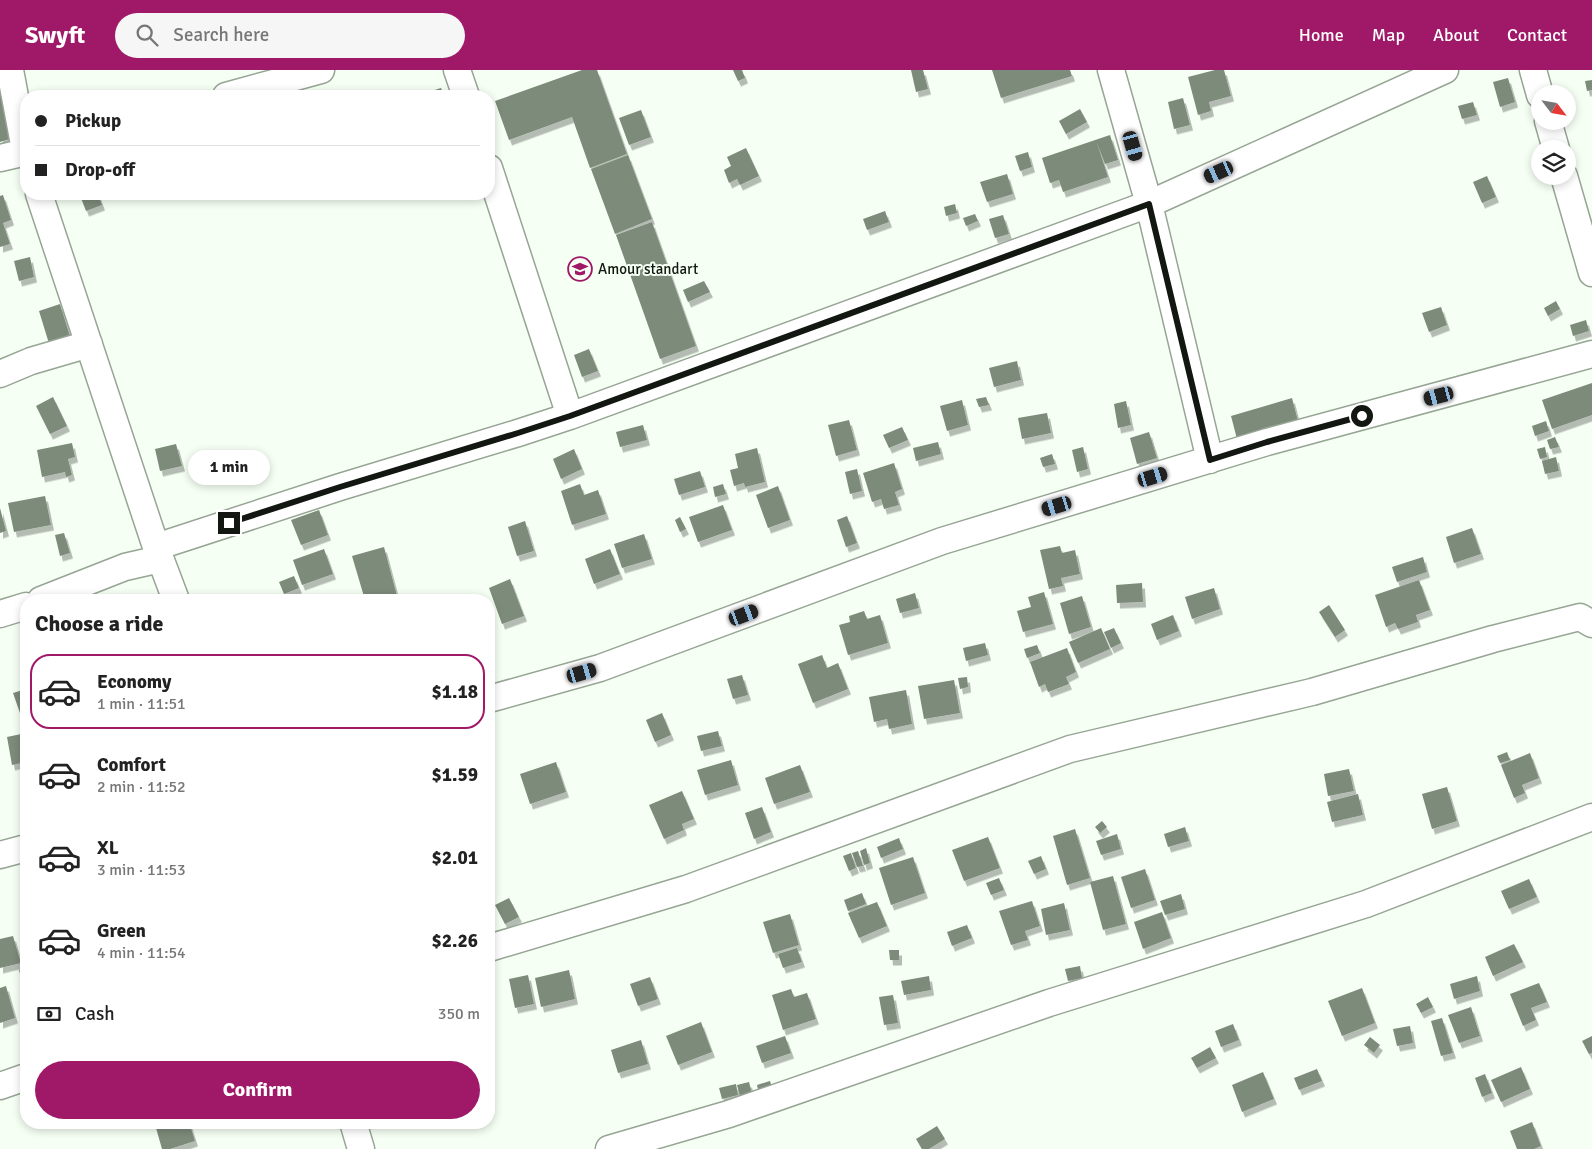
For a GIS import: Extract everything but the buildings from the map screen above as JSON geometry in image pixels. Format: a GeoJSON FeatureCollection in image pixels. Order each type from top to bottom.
{"type":"FeatureCollection","features":[{"type":"Feature","properties":{"kind":"street"},"geometry":{"type":"LineString","coordinates":[[10,70],[20,122]]}},
{"type":"Feature","properties":{"kind":"street"},"geometry":{"type":"LineString","coordinates":[[248,90],[321,70]]}},
{"type":"Feature","properties":{"kind":"street"},"geometry":{"type":"LineString","coordinates":[[457,70],[464,90]]}},
{"type":"Feature","properties":{"kind":"street"},"geometry":{"type":"LineString","coordinates":[[1111,70],[1149,204],[1210,460]]}},
{"type":"Feature","properties":{"kind":"street"},"geometry":{"type":"LineString","coordinates":[[56,594],[158,553],[340,487],[570,416],[1149,204],[1445,70]]}},
{"type":"Feature","properties":{"kind":"street"},"geometry":{"type":"LineString","coordinates":[[1533,70],[1537,85]]}},
{"type":"Feature","properties":{"kind":"street"},"geometry":{"type":"LineString","coordinates":[[0,158],[20,154]]}},
{"type":"Feature","properties":{"kind":"street"},"geometry":{"type":"LineString","coordinates":[[1567,185],[1592,273]]}},
{"type":"Feature","properties":{"kind":"street"},"geometry":{"type":"LineString","coordinates":[[495,186],[570,416]]}},
{"type":"Feature","properties":{"kind":"street"},"geometry":{"type":"LineString","coordinates":[[41,200],[158,553],[174,594]]}},
{"type":"Feature","properties":{"kind":"street"},"geometry":{"type":"LineString","coordinates":[[0,374],[31,361],[89,344]]}},
{"type":"Feature","properties":{"kind":"street"},"geometry":{"type":"LineString","coordinates":[[495,697],[600,668],[942,541],[1276,439],[1592,354]]}},
{"type":"Feature","properties":{"kind":"street"},"geometry":{"type":"LineString","coordinates":[[0,614],[20,608]]}},
{"type":"Feature","properties":{"kind":"street"},"geometry":{"type":"LineString","coordinates":[[495,946],[686,889],[1070,749],[1312,692],[1493,639],[1580,617],[1592,624]]}},
{"type":"Feature","properties":{"kind":"street"},"geometry":{"type":"LineString","coordinates":[[609,1149],[729,1114],[1049,1003],[1366,904],[1592,817]]}},
{"type":"Feature","properties":{"kind":"street"},"geometry":{"type":"LineString","coordinates":[[0,855],[20,850]]}},
{"type":"Feature","properties":{"kind":"street"},"geometry":{"type":"LineString","coordinates":[[0,1086],[20,1079]]}},
{"type":"Feature","properties":{"kind":"street"},"geometry":{"type":"LineString","coordinates":[[355,1129],[360,1149]]}},
{"type":"Feature","properties":{"kind":"place","name":"Amour standart"},"geometry":{"type":"Point","coordinates":[580,269]}},
{"type":"Feature","properties":{"kind":"route"},"geometry":{"type":"LineString","coordinates":[[229,523],[570,416],[1149,204],[1210,460],[1362,416]]}}]}
